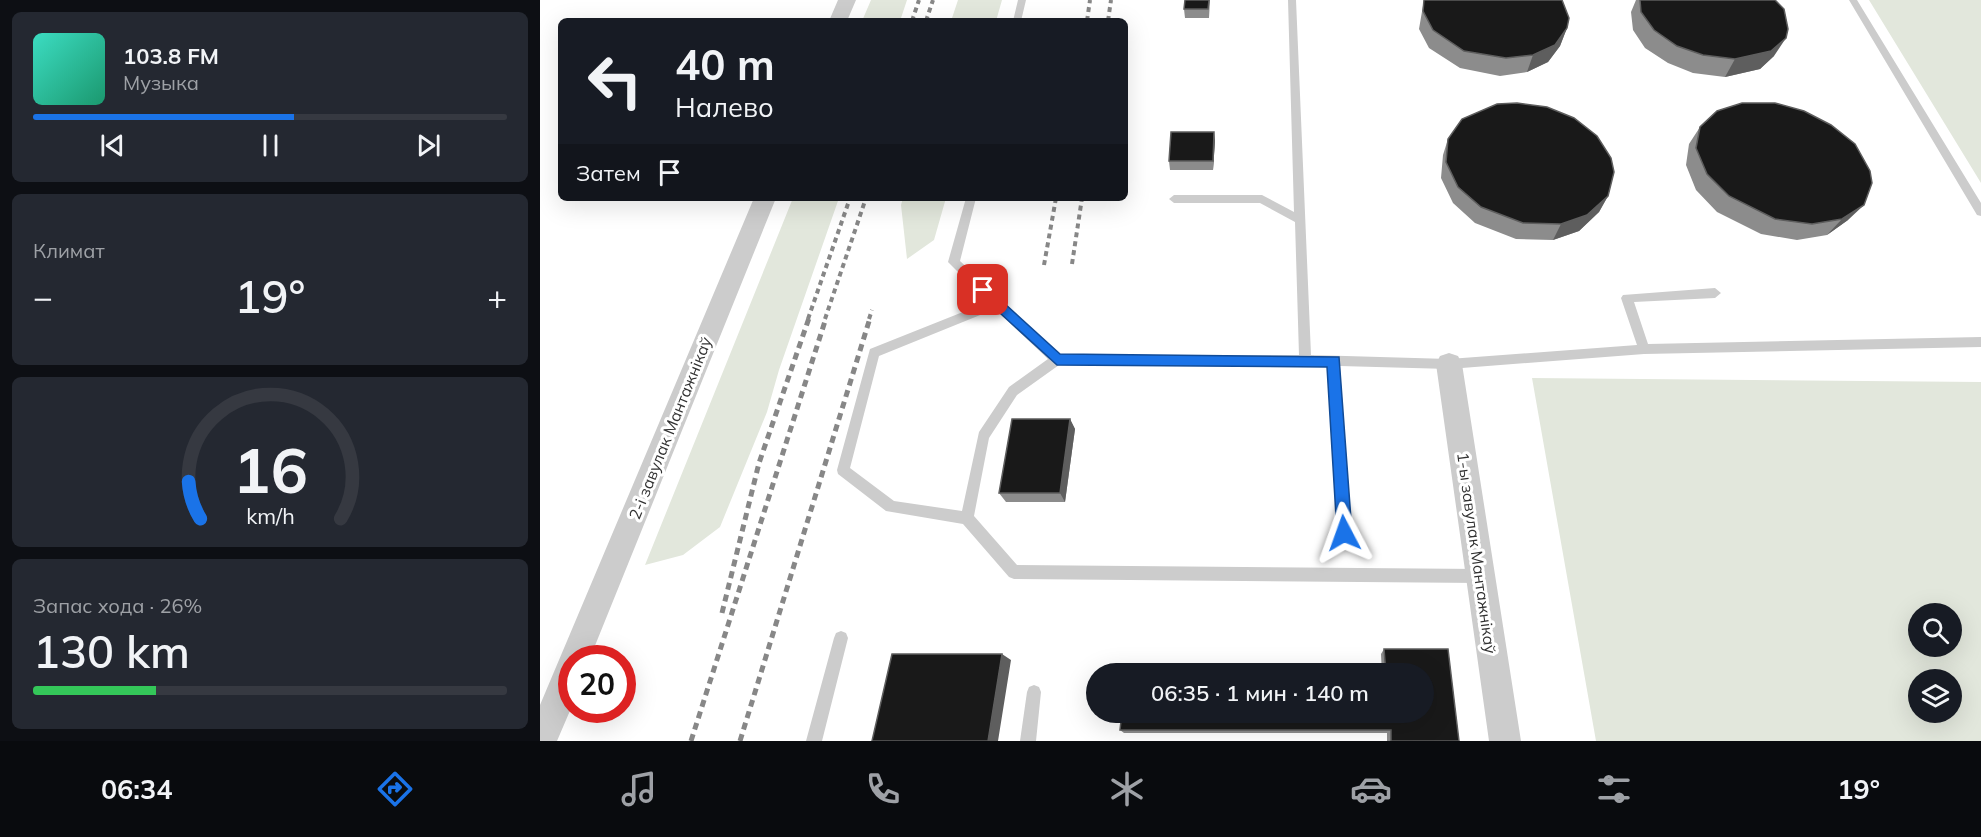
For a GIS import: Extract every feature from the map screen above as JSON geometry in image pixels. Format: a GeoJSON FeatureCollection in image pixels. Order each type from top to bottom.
{"type":"FeatureCollection","features":[{"type":"Feature","properties":{"kind":"street"},"geometry":{"type":"LineString","coordinates":[[839,18],[847,0]]}},
{"type":"Feature","properties":{"kind":"street","name":"2-і завулак Мантажнікаў"},"geometry":{"type":"LineString","coordinates":[[580,645],[764,201]]}},
{"type":"Feature","properties":{"kind":"street","name":"1-ы завулак Мантажнікаў"},"geometry":{"type":"LineString","coordinates":[[1449,364],[1505,741]]}},
{"type":"Feature","properties":{"kind":"street"},"geometry":{"type":"LineString","coordinates":[[541,741],[558,700]]}},
{"type":"Feature","properties":{"kind":"lane"},"geometry":{"type":"LineString","coordinates":[[1018,18],[1022,0]]}},
{"type":"Feature","properties":{"kind":"lane"},"geometry":{"type":"LineString","coordinates":[[1292,0],[1305,360]]}},
{"type":"Feature","properties":{"kind":"lane"},"geometry":{"type":"LineString","coordinates":[[1853,0],[1981,212]]}},
{"type":"Feature","properties":{"kind":"lane"},"geometry":{"type":"LineString","coordinates":[[1174,199],[1262,199],[1300,220]]}},
{"type":"Feature","properties":{"kind":"lane"},"geometry":{"type":"LineString","coordinates":[[969,201],[954,262],[1057,360]]}},
{"type":"Feature","properties":{"kind":"lane"},"geometry":{"type":"LineString","coordinates":[[1644,349],[1627,298],[1715,293]]}},
{"type":"Feature","properties":{"kind":"lane"},"geometry":{"type":"LineString","coordinates":[[997,303],[874,353],[843,470],[891,507],[967,518],[1014,572],[1480,576]]}},
{"type":"Feature","properties":{"kind":"lane"},"geometry":{"type":"LineString","coordinates":[[967,518],[983,436],[1013,391],[1057,360],[1305,360],[1449,364],[1644,349],[1981,342]]}},
{"type":"Feature","properties":{"kind":"lane"},"geometry":{"type":"LineString","coordinates":[[1334,361],[1344,533]]}},
{"type":"Feature","properties":{"kind":"lane"},"geometry":{"type":"LineString","coordinates":[[814,741],[841,638]]}},
{"type":"Feature","properties":{"kind":"lane"},"geometry":{"type":"LineString","coordinates":[[1028,741],[1034,692]]}},
{"type":"Feature","properties":{"kind":"shaded area"},"geometry":{"type":"Polygon","coordinates":[[[871,0],[907,0],[901,18],[863,18],[871,0]]]}},
{"type":"Feature","properties":{"kind":"shaded area"},"geometry":{"type":"Polygon","coordinates":[[[958,0],[1002,0],[997,18],[952,18],[958,0]]]}},
{"type":"Feature","properties":{"kind":"shaded area"},"geometry":{"type":"Polygon","coordinates":[[[1869,0],[1981,0],[1981,183],[1869,0]]]}},
{"type":"Feature","properties":{"kind":"shaded area"},"geometry":{"type":"Polygon","coordinates":[[[792,201],[838,201],[779,370],[767,412],[720,527],[683,555],[645,565],[792,201]]]}},
{"type":"Feature","properties":{"kind":"shaded area"},"geometry":{"type":"Polygon","coordinates":[[[902,201],[945,201],[934,240],[907,259],[902,201]]]}},
{"type":"Feature","properties":{"kind":"shaded area"},"geometry":{"type":"Polygon","coordinates":[[[1532,378],[1981,382],[1981,741],[1596,741],[1532,378]]]}},
{"type":"Feature","properties":{"kind":"building"},"geometry":{"type":"Polygon","coordinates":[[[1185,0],[1209,0],[1208,9],[1184,9],[1185,0]]]}},
{"type":"Feature","properties":{"kind":"building"},"geometry":{"type":"Polygon","coordinates":[[[1424,0],[1562,0],[1569,18],[1567,28],[1555,45],[1533,55],[1506,58],[1464,51],[1433,30],[1423,11],[1424,0]]]}},
{"type":"Feature","properties":{"kind":"building"},"geometry":{"type":"Polygon","coordinates":[[[1640,0],[1775,0],[1784,9],[1788,29],[1786,38],[1771,51],[1735,59],[1703,55],[1677,46],[1654,30],[1641,12],[1640,0]]]}},
{"type":"Feature","properties":{"kind":"building"},"geometry":{"type":"Polygon","coordinates":[[[1517,103],[1547,107],[1574,118],[1597,136],[1611,158],[1614,172],[1608,196],[1587,215],[1561,224],[1523,223],[1481,207],[1458,187],[1446,162],[1448,139],[1462,119],[1497,104],[1517,103]]]}},
{"type":"Feature","properties":{"kind":"building"},"geometry":{"type":"Polygon","coordinates":[[[1742,103],[1775,103],[1804,111],[1831,125],[1855,144],[1870,171],[1872,183],[1864,205],[1842,219],[1812,224],[1775,219],[1729,196],[1707,174],[1696,148],[1700,127],[1717,111],[1742,103]]]}},
{"type":"Feature","properties":{"kind":"building"},"geometry":{"type":"Polygon","coordinates":[[[1171,132],[1214,132],[1213,161],[1169,161],[1171,132]]]}},
{"type":"Feature","properties":{"kind":"building"},"geometry":{"type":"Polygon","coordinates":[[[1012,419],[1070,419],[1060,493],[999,493],[1012,419]]]}},
{"type":"Feature","properties":{"kind":"building"},"geometry":{"type":"Polygon","coordinates":[[[1384,649],[1448,649],[1459,741],[1391,741],[1391,730],[1120,730],[1121,723],[1434,723],[1434,663],[1385,663],[1384,649]]]}},
{"type":"Feature","properties":{"kind":"building"},"geometry":{"type":"Polygon","coordinates":[[[892,654],[1002,654],[988,741],[872,741],[892,654]]]}},
{"type":"Feature","properties":{"kind":"railway"},"geometry":{"type":"LineString","coordinates":[[913,18],[919,0]]}},
{"type":"Feature","properties":{"kind":"railway"},"geometry":{"type":"LineString","coordinates":[[927,18],[933,0]]}},
{"type":"Feature","properties":{"kind":"railway"},"geometry":{"type":"LineString","coordinates":[[1087,18],[1090,0]]}},
{"type":"Feature","properties":{"kind":"railway"},"geometry":{"type":"LineString","coordinates":[[1108,18],[1111,0]]}},
{"type":"Feature","properties":{"kind":"railway"},"geometry":{"type":"LineString","coordinates":[[808,319],[849,201]]}},
{"type":"Feature","properties":{"kind":"railway"},"geometry":{"type":"LineString","coordinates":[[825,319],[865,201]]}},
{"type":"Feature","properties":{"kind":"railway"},"geometry":{"type":"LineString","coordinates":[[1044,265],[1055,201]]}},
{"type":"Feature","properties":{"kind":"railway"},"geometry":{"type":"LineString","coordinates":[[1072,264],[1082,201]]}},
{"type":"Feature","properties":{"kind":"railway"},"geometry":{"type":"LineString","coordinates":[[869,319],[872,310]]}},
{"type":"Feature","properties":{"kind":"railway"},"geometry":{"type":"LineString","coordinates":[[722,613],[759,463],[809,318]]}},
{"type":"Feature","properties":{"kind":"railway"},"geometry":{"type":"LineString","coordinates":[[691,741],[826,318]]}},
{"type":"Feature","properties":{"kind":"railway"},"geometry":{"type":"LineString","coordinates":[[740,741],[870,318]]}},
{"type":"Feature","properties":{"kind":"route"},"geometry":{"type":"LineString","coordinates":[[983,290],[1057,360],[1334,361],[1344,533]]}}]}
